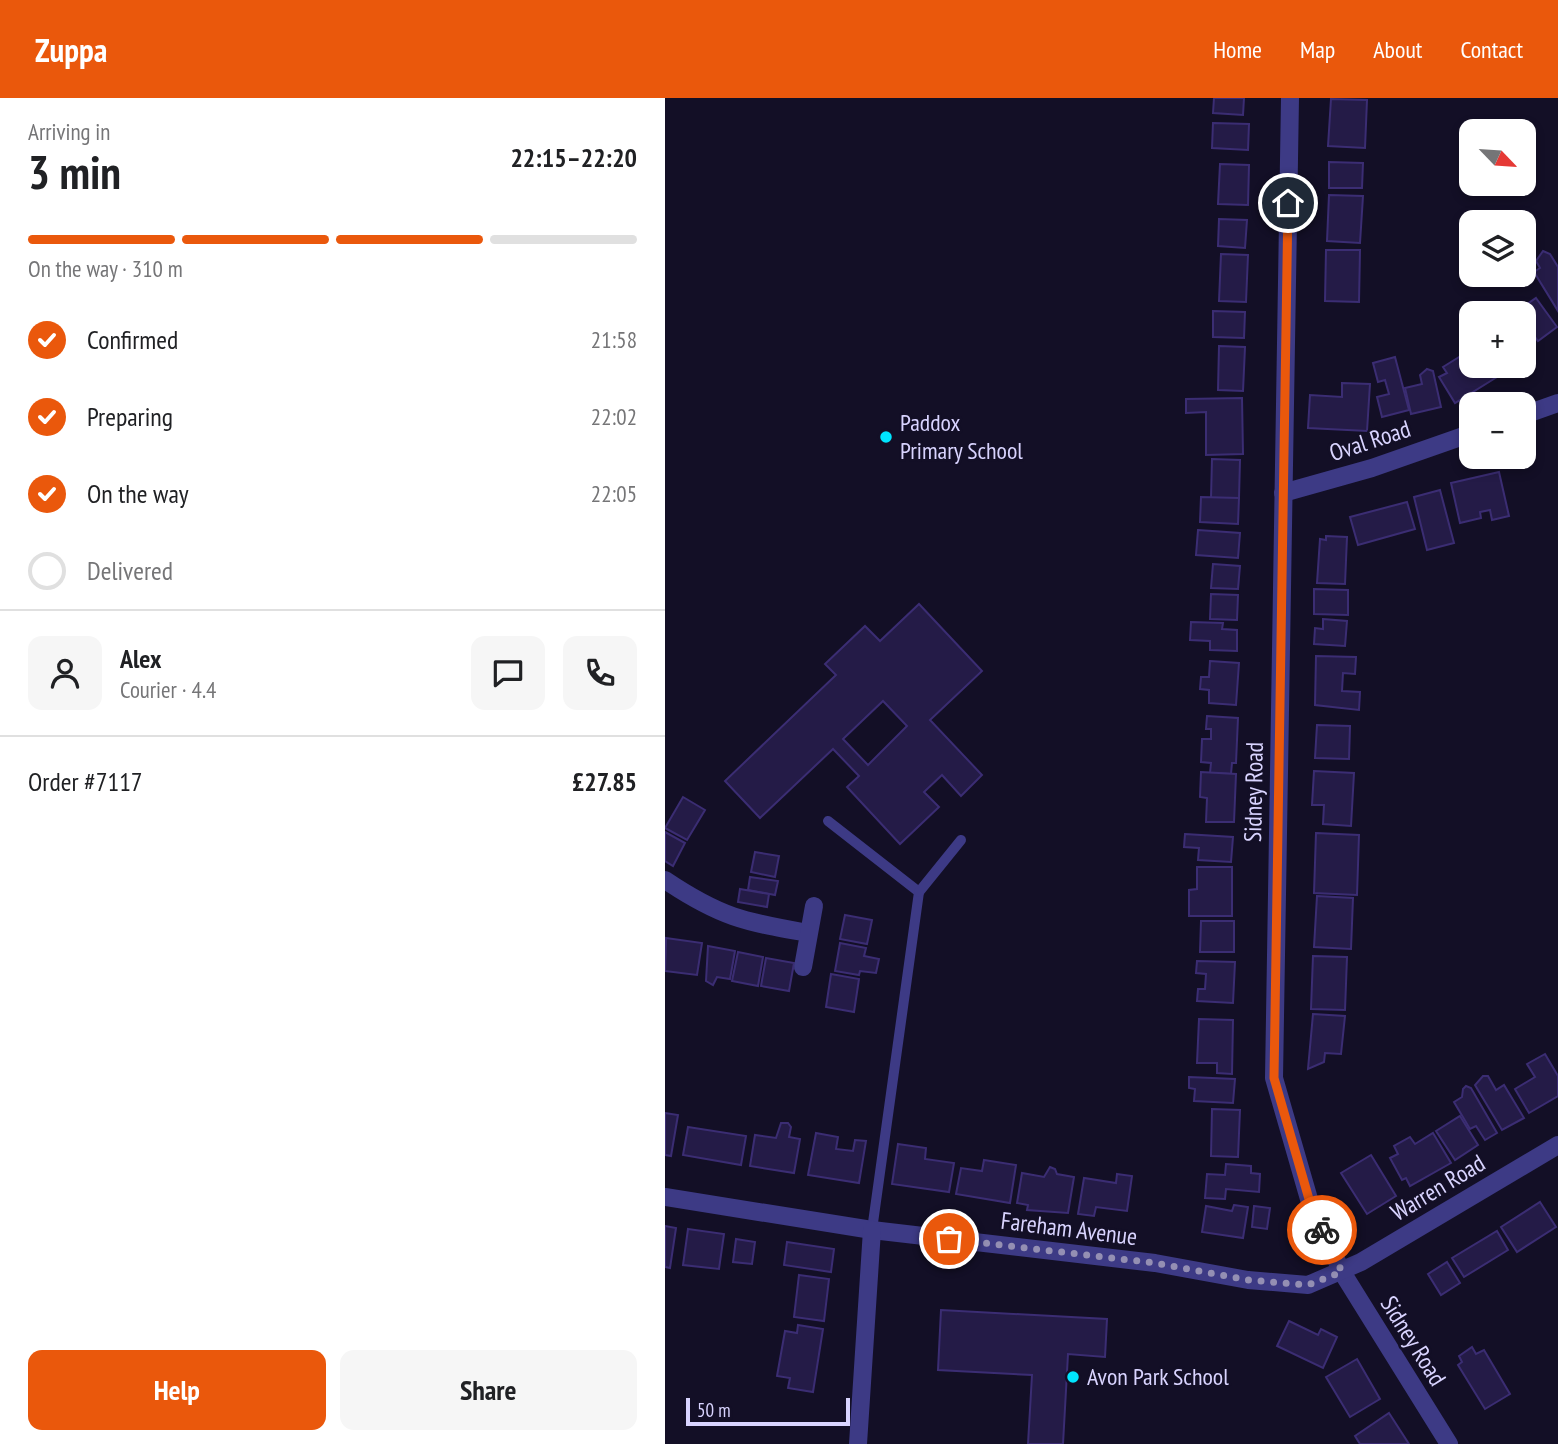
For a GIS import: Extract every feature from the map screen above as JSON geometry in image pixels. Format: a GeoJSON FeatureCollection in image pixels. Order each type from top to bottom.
{"type":"FeatureCollection","features":[{"type":"Feature","properties":{"kind":"street","name":"Sidney Road"},"geometry":{"type":"LineString","coordinates":[[1290,98],[1274,1078],[1311,1206],[1342,1272],[1449,1444]]}},
{"type":"Feature","properties":{"kind":"street"},"geometry":{"type":"LineString","coordinates":[[1536,411],[1558,403]]}},
{"type":"Feature","properties":{"kind":"street","name":"Oval Road"},"geometry":{"type":"LineString","coordinates":[[1283,493],[1372,468],[1459,438]]}},
{"type":"Feature","properties":{"kind":"street"},"geometry":{"type":"LineString","coordinates":[[665,880],[703,905],[741,921],[808,933]]}},
{"type":"Feature","properties":{"kind":"street"},"geometry":{"type":"LineString","coordinates":[[803,967],[814,906]]}},
{"type":"Feature","properties":{"kind":"street","name":"Warren Road"},"geometry":{"type":"LineString","coordinates":[[1342,1272],[1558,1145]]}},
{"type":"Feature","properties":{"kind":"street","name":"Fareham Avenue"},"geometry":{"type":"LineString","coordinates":[[665,1197],[872,1230],[1155,1263],[1248,1280],[1308,1285],[1342,1272]]}},
{"type":"Feature","properties":{"kind":"street"},"geometry":{"type":"LineString","coordinates":[[858,1444],[872,1230]]}},
{"type":"Feature","properties":{"kind":"lane"},"geometry":{"type":"LineString","coordinates":[[828,821],[919,891]]}},
{"type":"Feature","properties":{"kind":"lane"},"geometry":{"type":"LineString","coordinates":[[872,1230],[919,891],[961,840]]}},
{"type":"Feature","properties":{"kind":"building"},"geometry":{"type":"Polygon","coordinates":[[[1214,98],[1244,98],[1243,115],[1213,113],[1214,98]]]}},
{"type":"Feature","properties":{"kind":"building"},"geometry":{"type":"Polygon","coordinates":[[[1331,99],[1367,100],[1365,148],[1328,146],[1331,99]]]}},
{"type":"Feature","properties":{"kind":"building"},"geometry":{"type":"Polygon","coordinates":[[[1213,123],[1249,124],[1248,150],[1212,148],[1213,123]]]}},
{"type":"Feature","properties":{"kind":"building"},"geometry":{"type":"Polygon","coordinates":[[[1329,162],[1363,163],[1362,188],[1329,188],[1329,162]]]}},
{"type":"Feature","properties":{"kind":"building"},"geometry":{"type":"Polygon","coordinates":[[[1220,164],[1249,165],[1248,205],[1218,204],[1220,164]]]}},
{"type":"Feature","properties":{"kind":"building"},"geometry":{"type":"Polygon","coordinates":[[[1329,195],[1363,196],[1360,243],[1327,241],[1329,195]]]}},
{"type":"Feature","properties":{"kind":"building"},"geometry":{"type":"Polygon","coordinates":[[[1219,219],[1247,220],[1245,248],[1218,246],[1219,219]]]}},
{"type":"Feature","properties":{"kind":"building"},"geometry":{"type":"Polygon","coordinates":[[[1326,250],[1360,250],[1359,302],[1325,301],[1326,250]]]}},
{"type":"Feature","properties":{"kind":"building"},"geometry":{"type":"Polygon","coordinates":[[[1543,251],[1550,254],[1558,267],[1558,311],[1536,275],[1536,271],[1540,268],[1536,261],[1543,251]]]}},
{"type":"Feature","properties":{"kind":"building"},"geometry":{"type":"Polygon","coordinates":[[[1221,254],[1248,255],[1246,302],[1219,301],[1221,254]]]}},
{"type":"Feature","properties":{"kind":"building"},"geometry":{"type":"Polygon","coordinates":[[[1536,298],[1557,327],[1538,341],[1536,301],[1532,301],[1536,298]]]}},
{"type":"Feature","properties":{"kind":"building"},"geometry":{"type":"Polygon","coordinates":[[[1213,311],[1245,312],[1244,338],[1213,337],[1213,311]]]}},
{"type":"Feature","properties":{"kind":"building"},"geometry":{"type":"Polygon","coordinates":[[[1219,346],[1245,347],[1243,391],[1218,390],[1219,346]]]}},
{"type":"Feature","properties":{"kind":"building"},"geometry":{"type":"Polygon","coordinates":[[[1395,357],[1409,410],[1382,417],[1377,397],[1389,394],[1385,380],[1378,382],[1373,363],[1395,357]]]}},
{"type":"Feature","properties":{"kind":"building"},"geometry":{"type":"Polygon","coordinates":[[[1459,357],[1459,378],[1495,378],[1473,392],[1459,392],[1459,401],[1455,403],[1439,377],[1447,373],[1443,367],[1459,357]]]}},
{"type":"Feature","properties":{"kind":"building"},"geometry":{"type":"Polygon","coordinates":[[[1427,369],[1433,371],[1441,407],[1411,414],[1405,388],[1422,384],[1420,375],[1427,369]]]}},
{"type":"Feature","properties":{"kind":"building"},"geometry":{"type":"Polygon","coordinates":[[[1342,383],[1370,384],[1367,431],[1308,428],[1310,395],[1342,397],[1342,383]]]}},
{"type":"Feature","properties":{"kind":"building"},"geometry":{"type":"Polygon","coordinates":[[[1242,398],[1243,454],[1206,455],[1206,412],[1186,413],[1186,399],[1242,398]]]}},
{"type":"Feature","properties":{"kind":"building"},"geometry":{"type":"Polygon","coordinates":[[[1212,459],[1240,460],[1239,498],[1211,498],[1212,459]]]}},
{"type":"Feature","properties":{"kind":"building"},"geometry":{"type":"Polygon","coordinates":[[[1499,472],[1509,516],[1492,520],[1490,510],[1480,512],[1481,518],[1460,523],[1451,483],[1499,472]]]}},
{"type":"Feature","properties":{"kind":"building"},"geometry":{"type":"Polygon","coordinates":[[[1440,490],[1454,543],[1427,550],[1414,497],[1440,490]]]}},
{"type":"Feature","properties":{"kind":"building"},"geometry":{"type":"Polygon","coordinates":[[[1201,497],[1239,498],[1238,524],[1200,522],[1201,497]]]}},
{"type":"Feature","properties":{"kind":"building"},"geometry":{"type":"Polygon","coordinates":[[[1407,502],[1415,529],[1358,545],[1350,517],[1407,502]]]}},
{"type":"Feature","properties":{"kind":"building"},"geometry":{"type":"Polygon","coordinates":[[[1198,530],[1240,533],[1238,558],[1196,555],[1198,530]]]}},
{"type":"Feature","properties":{"kind":"building"},"geometry":{"type":"Polygon","coordinates":[[[1326,536],[1347,537],[1345,584],[1317,583],[1320,539],[1326,540],[1326,536]]]}},
{"type":"Feature","properties":{"kind":"building"},"geometry":{"type":"Polygon","coordinates":[[[1213,564],[1240,566],[1238,589],[1211,588],[1213,564]]]}},
{"type":"Feature","properties":{"kind":"building"},"geometry":{"type":"Polygon","coordinates":[[[1314,589],[1348,590],[1348,615],[1314,614],[1314,589]]]}},
{"type":"Feature","properties":{"kind":"building"},"geometry":{"type":"Polygon","coordinates":[[[1211,594],[1238,595],[1237,620],[1210,619],[1211,594]]]}},
{"type":"Feature","properties":{"kind":"building"},"geometry":{"type":"Polygon","coordinates":[[[919,604],[982,671],[930,720],[982,775],[961,796],[942,775],[924,792],[939,807],[900,844],[847,787],[859,776],[833,749],[760,818],[725,781],[836,675],[825,664],[865,626],[880,641],[919,604]],[[883,701],[843,739],[868,765],[907,726],[883,701]]]}},
{"type":"Feature","properties":{"kind":"building"},"geometry":{"type":"Polygon","coordinates":[[[1323,619],[1347,621],[1345,646],[1314,644],[1315,628],[1323,629],[1323,619]]]}},
{"type":"Feature","properties":{"kind":"building"},"geometry":{"type":"Polygon","coordinates":[[[1191,622],[1223,623],[1222,629],[1237,630],[1237,651],[1210,650],[1210,641],[1190,640],[1191,622]]]}},
{"type":"Feature","properties":{"kind":"building"},"geometry":{"type":"Polygon","coordinates":[[[1316,656],[1356,657],[1355,674],[1343,673],[1342,691],[1360,692],[1359,710],[1315,705],[1316,656]]]}},
{"type":"Feature","properties":{"kind":"building"},"geometry":{"type":"Polygon","coordinates":[[[1210,661],[1239,663],[1236,705],[1209,703],[1209,690],[1200,689],[1201,677],[1209,677],[1210,661]]]}},
{"type":"Feature","properties":{"kind":"building"},"geometry":{"type":"Polygon","coordinates":[[[1207,716],[1238,718],[1236,763],[1232,763],[1231,774],[1210,773],[1211,763],[1201,762],[1202,739],[1211,739],[1211,729],[1206,729],[1207,716]]]}},
{"type":"Feature","properties":{"kind":"building"},"geometry":{"type":"Polygon","coordinates":[[[1317,725],[1350,726],[1349,759],[1315,758],[1317,725]]]}},
{"type":"Feature","properties":{"kind":"building"},"geometry":{"type":"Polygon","coordinates":[[[1314,771],[1354,773],[1351,826],[1323,824],[1324,805],[1312,805],[1314,771]]]}},
{"type":"Feature","properties":{"kind":"building"},"geometry":{"type":"Polygon","coordinates":[[[1201,772],[1236,774],[1234,822],[1206,822],[1207,798],[1200,797],[1201,772]]]}},
{"type":"Feature","properties":{"kind":"building"},"geometry":{"type":"Polygon","coordinates":[[[683,797],[705,810],[687,840],[665,828],[683,797]]]}},
{"type":"Feature","properties":{"kind":"building"},"geometry":{"type":"Polygon","coordinates":[[[665,832],[685,843],[673,866],[665,861],[665,832]]]}},
{"type":"Feature","properties":{"kind":"building"},"geometry":{"type":"Polygon","coordinates":[[[1316,833],[1359,835],[1357,895],[1314,893],[1316,833]]]}},
{"type":"Feature","properties":{"kind":"building"},"geometry":{"type":"Polygon","coordinates":[[[1185,834],[1233,837],[1231,862],[1198,860],[1199,848],[1184,847],[1185,834]]]}},
{"type":"Feature","properties":{"kind":"building"},"geometry":{"type":"Polygon","coordinates":[[[755,852],[779,856],[775,877],[751,872],[755,852]]]}},
{"type":"Feature","properties":{"kind":"building"},"geometry":{"type":"Polygon","coordinates":[[[1197,867],[1232,867],[1232,916],[1189,916],[1189,890],[1197,889],[1197,867]]]}},
{"type":"Feature","properties":{"kind":"building"},"geometry":{"type":"Polygon","coordinates":[[[750,877],[778,881],[775,895],[748,890],[750,877]]]}},
{"type":"Feature","properties":{"kind":"building"},"geometry":{"type":"Polygon","coordinates":[[[740,889],[769,894],[767,907],[738,902],[740,889]]]}},
{"type":"Feature","properties":{"kind":"building"},"geometry":{"type":"Polygon","coordinates":[[[1317,896],[1353,898],[1351,949],[1314,947],[1317,896]]]}},
{"type":"Feature","properties":{"kind":"building"},"geometry":{"type":"Polygon","coordinates":[[[845,915],[872,920],[867,944],[840,939],[845,915]]]}},
{"type":"Feature","properties":{"kind":"building"},"geometry":{"type":"Polygon","coordinates":[[[1201,921],[1234,921],[1234,952],[1200,952],[1201,921]]]}},
{"type":"Feature","properties":{"kind":"building"},"geometry":{"type":"Polygon","coordinates":[[[666,938],[702,943],[697,975],[665,971],[666,938]]]}},
{"type":"Feature","properties":{"kind":"building"},"geometry":{"type":"Polygon","coordinates":[[[840,943],[866,948],[864,956],[879,959],[876,973],[860,971],[859,975],[835,971],[840,943]]]}},
{"type":"Feature","properties":{"kind":"building"},"geometry":{"type":"Polygon","coordinates":[[[708,946],[735,951],[730,979],[717,977],[713,985],[706,981],[708,946]]]}},
{"type":"Feature","properties":{"kind":"building"},"geometry":{"type":"Polygon","coordinates":[[[738,952],[763,957],[758,986],[732,981],[738,952]]]}},
{"type":"Feature","properties":{"kind":"building"},"geometry":{"type":"Polygon","coordinates":[[[1313,956],[1347,957],[1345,1010],[1311,1009],[1313,956]]]}},
{"type":"Feature","properties":{"kind":"building"},"geometry":{"type":"Polygon","coordinates":[[[766,958],[794,963],[789,991],[761,986],[766,958]]]}},
{"type":"Feature","properties":{"kind":"building"},"geometry":{"type":"Polygon","coordinates":[[[1197,961],[1235,962],[1233,1003],[1197,1001],[1198,989],[1205,989],[1206,974],[1196,973],[1197,961]]]}},
{"type":"Feature","properties":{"kind":"building"},"geometry":{"type":"Polygon","coordinates":[[[831,974],[859,979],[854,1012],[826,1007],[831,974]]]}},
{"type":"Feature","properties":{"kind":"building"},"geometry":{"type":"Polygon","coordinates":[[[1313,1014],[1345,1016],[1341,1054],[1325,1053],[1324,1062],[1308,1069],[1313,1014]]]}},
{"type":"Feature","properties":{"kind":"building"},"geometry":{"type":"Polygon","coordinates":[[[1199,1019],[1233,1020],[1232,1074],[1217,1073],[1217,1063],[1197,1063],[1199,1019]]]}},
{"type":"Feature","properties":{"kind":"building"},"geometry":{"type":"Polygon","coordinates":[[[1545,1054],[1558,1076],[1558,1096],[1529,1113],[1515,1089],[1535,1077],[1527,1064],[1545,1054]]]}},
{"type":"Feature","properties":{"kind":"building"},"geometry":{"type":"Polygon","coordinates":[[[1483,1076],[1488,1076],[1496,1090],[1504,1085],[1524,1118],[1502,1130],[1475,1085],[1483,1076]]]}},
{"type":"Feature","properties":{"kind":"building"},"geometry":{"type":"Polygon","coordinates":[[[1189,1077],[1235,1079],[1233,1103],[1194,1101],[1195,1089],[1189,1088],[1189,1077]]]}},
{"type":"Feature","properties":{"kind":"building"},"geometry":{"type":"Polygon","coordinates":[[[1466,1086],[1471,1088],[1497,1133],[1485,1140],[1476,1126],[1470,1129],[1454,1102],[1462,1097],[1466,1086]]]}},
{"type":"Feature","properties":{"kind":"building"},"geometry":{"type":"Polygon","coordinates":[[[1212,1109],[1240,1110],[1238,1157],[1211,1156],[1212,1109]]]}},
{"type":"Feature","properties":{"kind":"building"},"geometry":{"type":"Polygon","coordinates":[[[665,1113],[678,1115],[671,1156],[665,1155],[665,1113]]]}},
{"type":"Feature","properties":{"kind":"building"},"geometry":{"type":"Polygon","coordinates":[[[1460,1116],[1478,1145],[1455,1160],[1436,1131],[1460,1116]]]}},
{"type":"Feature","properties":{"kind":"building"},"geometry":{"type":"Polygon","coordinates":[[[781,1123],[788,1123],[791,1127],[789,1137],[800,1139],[794,1173],[750,1166],[755,1135],[776,1138],[781,1123]]]}},
{"type":"Feature","properties":{"kind":"building"},"geometry":{"type":"Polygon","coordinates":[[[688,1127],[746,1136],[741,1165],[683,1155],[688,1127]]]}},
{"type":"Feature","properties":{"kind":"building"},"geometry":{"type":"Polygon","coordinates":[[[816,1133],[838,1137],[836,1149],[853,1151],[855,1140],[866,1141],[859,1183],[808,1175],[816,1133]]]}},
{"type":"Feature","properties":{"kind":"building"},"geometry":{"type":"Polygon","coordinates":[[[1433,1133],[1451,1163],[1410,1186],[1406,1178],[1402,1180],[1390,1158],[1398,1154],[1394,1146],[1410,1137],[1415,1144],[1433,1133]]]}},
{"type":"Feature","properties":{"kind":"building"},"geometry":{"type":"Polygon","coordinates":[[[898,1144],[926,1148],[925,1159],[954,1163],[949,1192],[892,1184],[898,1144]]]}},
{"type":"Feature","properties":{"kind":"building"},"geometry":{"type":"Polygon","coordinates":[[[1371,1155],[1396,1196],[1367,1214],[1341,1173],[1371,1155]]]}},
{"type":"Feature","properties":{"kind":"building"},"geometry":{"type":"Polygon","coordinates":[[[984,1160],[1016,1165],[1010,1203],[956,1194],[961,1168],[982,1171],[984,1160]]]}},
{"type":"Feature","properties":{"kind":"building"},"geometry":{"type":"Polygon","coordinates":[[[1226,1164],[1251,1166],[1251,1173],[1260,1174],[1259,1192],[1226,1189],[1225,1199],[1205,1198],[1207,1174],[1225,1175],[1226,1164]]]}},
{"type":"Feature","properties":{"kind":"building"},"geometry":{"type":"Polygon","coordinates":[[[1050,1167],[1055,1169],[1057,1174],[1074,1177],[1068,1213],[1027,1210],[1028,1205],[1017,1203],[1022,1173],[1044,1177],[1050,1167]]]}},
{"type":"Feature","properties":{"kind":"building"},"geometry":{"type":"Polygon","coordinates":[[[1117,1174],[1132,1176],[1127,1211],[1096,1207],[1094,1216],[1078,1214],[1084,1178],[1116,1183],[1117,1174]]]}},
{"type":"Feature","properties":{"kind":"building"},"geometry":{"type":"Polygon","coordinates":[[[1540,1202],[1556,1227],[1517,1252],[1501,1227],[1540,1202]]]}},
{"type":"Feature","properties":{"kind":"building"},"geometry":{"type":"Polygon","coordinates":[[[1234,1205],[1248,1207],[1243,1238],[1202,1232],[1206,1206],[1232,1211],[1234,1205]]]}},
{"type":"Feature","properties":{"kind":"building"},"geometry":{"type":"Polygon","coordinates":[[[1254,1206],[1270,1208],[1267,1229],[1252,1227],[1254,1206]]]}},
{"type":"Feature","properties":{"kind":"building"},"geometry":{"type":"Polygon","coordinates":[[[665,1226],[676,1228],[670,1268],[665,1267],[665,1226]]]}},
{"type":"Feature","properties":{"kind":"building"},"geometry":{"type":"Polygon","coordinates":[[[688,1229],[724,1234],[719,1269],[683,1265],[688,1229]]]}},
{"type":"Feature","properties":{"kind":"building"},"geometry":{"type":"Polygon","coordinates":[[[1497,1231],[1508,1250],[1464,1277],[1452,1258],[1497,1231]]]}},
{"type":"Feature","properties":{"kind":"building"},"geometry":{"type":"Polygon","coordinates":[[[736,1239],[755,1242],[752,1264],[733,1262],[736,1239]]]}},
{"type":"Feature","properties":{"kind":"building"},"geometry":{"type":"Polygon","coordinates":[[[787,1242],[834,1249],[831,1272],[784,1265],[787,1242]]]}},
{"type":"Feature","properties":{"kind":"building"},"geometry":{"type":"Polygon","coordinates":[[[1447,1262],[1460,1283],[1441,1295],[1428,1274],[1447,1262]]]}},
{"type":"Feature","properties":{"kind":"building"},"geometry":{"type":"Polygon","coordinates":[[[799,1275],[829,1279],[824,1321],[794,1317],[799,1275]]]}},
{"type":"Feature","properties":{"kind":"building"},"geometry":{"type":"Polygon","coordinates":[[[941,1310],[1107,1319],[1105,1357],[1068,1354],[1063,1444],[1028,1444],[1032,1375],[938,1370],[941,1310]]]}},
{"type":"Feature","properties":{"kind":"building"},"geometry":{"type":"Polygon","coordinates":[[[1289,1321],[1318,1335],[1321,1329],[1337,1337],[1323,1368],[1277,1346],[1289,1321]]]}},
{"type":"Feature","properties":{"kind":"building"},"geometry":{"type":"Polygon","coordinates":[[[798,1325],[823,1329],[813,1392],[788,1388],[790,1378],[777,1376],[785,1331],[797,1333],[798,1325]]]}},
{"type":"Feature","properties":{"kind":"building"},"geometry":{"type":"Polygon","coordinates":[[[1472,1347],[1476,1354],[1484,1350],[1510,1394],[1485,1409],[1458,1365],[1462,1362],[1459,1356],[1472,1347]]]}},
{"type":"Feature","properties":{"kind":"building"},"geometry":{"type":"Polygon","coordinates":[[[1357,1359],[1380,1399],[1350,1417],[1326,1377],[1357,1359]]]}},
{"type":"Feature","properties":{"kind":"building"},"geometry":{"type":"Polygon","coordinates":[[[1389,1413],[1409,1444],[1360,1444],[1355,1436],[1389,1413]]]}},
{"type":"Feature","properties":{"kind":"way so far"},"geometry":{"type":"LineString","coordinates":[[949,1239],[1155,1263],[1248,1280],[1308,1285],[1342,1272],[1322,1230]]}},
{"type":"Feature","properties":{"kind":"place","name":"Paddox Primary School"},"geometry":{"type":"Point","coordinates":[886,437]}},
{"type":"Feature","properties":{"kind":"place","name":"Avon Park School"},"geometry":{"type":"Point","coordinates":[1073,1377]}},
{"type":"Feature","properties":{"kind":"route"},"geometry":{"type":"LineString","coordinates":[[1288,203],[1274,1078],[1311,1206],[1322,1230]]}}]}
